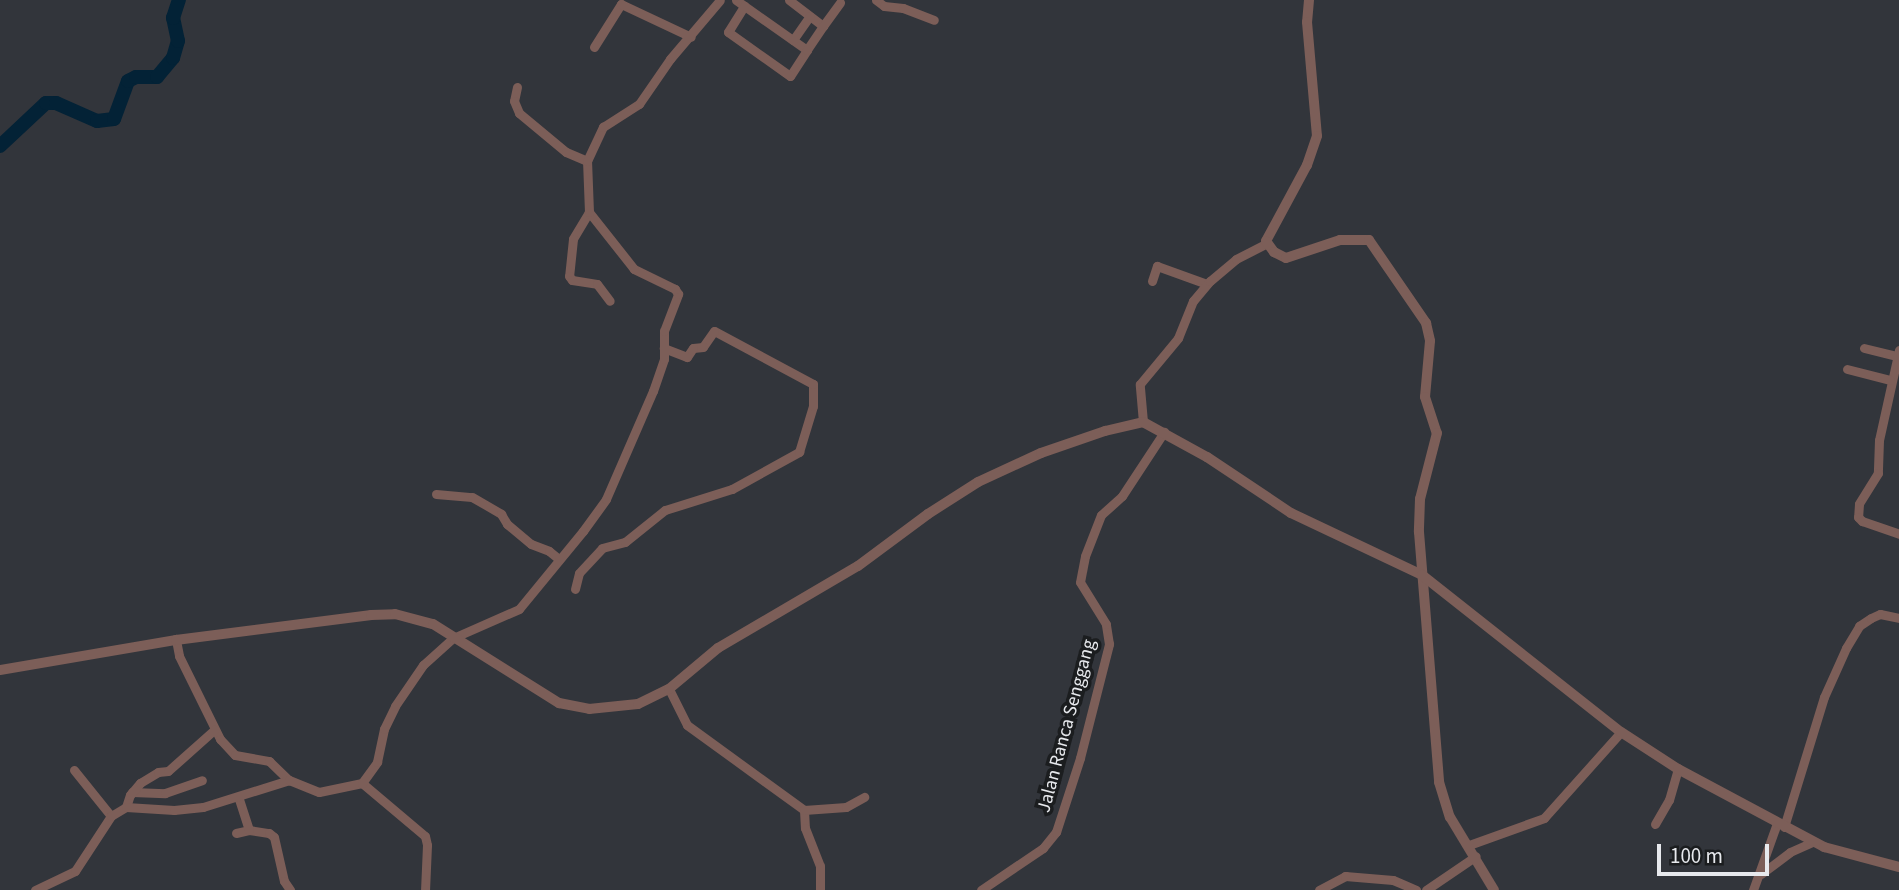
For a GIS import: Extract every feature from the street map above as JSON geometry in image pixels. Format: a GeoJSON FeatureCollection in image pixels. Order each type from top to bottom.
{"type":"FeatureCollection","features":[{"type":"Feature","properties":{"kind":"street"},"geometry":{"type":"LineString","coordinates":[[610,301],[597,284],[572,281],[569,276],[573,239],[589,212],[587,161],[603,127],[639,104],[670,59],[720,0]]}},
{"type":"Feature","properties":{"kind":"street"},"geometry":{"type":"LineString","coordinates":[[789,0],[823,26]]}},
{"type":"Feature","properties":{"kind":"street"},"geometry":{"type":"LineString","coordinates":[[876,0],[884,6],[902,8],[934,20]]}},
{"type":"Feature","properties":{"kind":"street"},"geometry":{"type":"LineString","coordinates":[[1143,422],[1139,395],[1141,379],[1178,338],[1193,301],[1207,284],[1236,259],[1266,244],[1269,232],[1307,165],[1317,136],[1307,22],[1309,0]]}},
{"type":"Feature","properties":{"kind":"street"},"geometry":{"type":"LineString","coordinates":[[807,50],[740,2],[728,32],[786,75],[792,74],[840,3]]}},
{"type":"Feature","properties":{"kind":"street"},"geometry":{"type":"LineString","coordinates":[[594,47],[621,4],[691,37]]}},
{"type":"Feature","properties":{"kind":"street"},"geometry":{"type":"LineString","coordinates":[[793,40],[810,16]]}},
{"type":"Feature","properties":{"kind":"street"},"geometry":{"type":"LineString","coordinates":[[517,87],[514,102],[519,113],[566,152],[587,161]]}},
{"type":"Feature","properties":{"kind":"street"},"geometry":{"type":"LineString","coordinates":[[178,648],[214,730],[235,755],[269,761],[289,780],[319,792],[362,783],[377,762],[384,729],[409,682],[434,653],[453,638],[519,609],[611,489],[653,391],[664,359],[664,331],[678,297],[677,291],[634,269],[589,212]]}},
{"type":"Feature","properties":{"kind":"street"},"geometry":{"type":"LineString","coordinates":[[1266,244],[1286,258],[1340,240],[1369,240],[1426,323],[1430,341],[1425,397],[1437,433],[1420,499],[1422,575],[1441,795],[1450,817],[1476,856],[1494,890]]}},
{"type":"Feature","properties":{"kind":"street"},"geometry":{"type":"LineString","coordinates":[[1152,281],[1157,266],[1207,284]]}},
{"type":"Feature","properties":{"kind":"street"},"geometry":{"type":"LineString","coordinates":[[575,589],[579,573],[602,548],[625,542],[665,510],[732,489],[799,453],[813,405],[816,388],[813,384],[713,331],[703,347],[693,348],[687,357],[664,348]]}},
{"type":"Feature","properties":{"kind":"street"},"geometry":{"type":"LineString","coordinates":[[1864,348],[1898,353],[1879,440],[1878,473],[1859,504],[1858,517],[1899,534]]}},
{"type":"Feature","properties":{"kind":"street"},"geometry":{"type":"LineString","coordinates":[[1847,369],[1890,380]]}},
{"type":"Feature","properties":{"kind":"street"},"geometry":{"type":"LineString","coordinates":[[0,670],[178,648],[346,618],[395,614],[424,621],[500,669],[570,706],[613,708],[638,704],[669,689],[718,648],[858,566],[928,514],[978,482],[1041,453],[1105,431],[1143,422],[1164,432],[1291,513],[1422,575],[1620,732],[1678,769],[1812,842],[1899,867]]}},
{"type":"Feature","properties":{"kind":"street","name":"Jalan Ranca Senggang"},"geometry":{"type":"LineString","coordinates":[[981,890],[1043,848],[1056,832],[1080,758],[1109,644],[1106,624],[1080,582],[1085,556],[1101,515],[1122,496],[1164,432]]}},
{"type":"Feature","properties":{"kind":"street"},"geometry":{"type":"LineString","coordinates":[[436,494],[472,497],[501,514],[506,524],[531,544],[549,551],[559,559]]}},
{"type":"Feature","properties":{"kind":"street"},"geometry":{"type":"LineString","coordinates":[[1753,890],[1780,825],[1824,697],[1846,648],[1859,626],[1871,618],[1880,614],[1899,618]]}},
{"type":"Feature","properties":{"kind":"street"},"geometry":{"type":"LineString","coordinates":[[669,689],[687,725],[804,810],[846,807],[864,797]]}},
{"type":"Feature","properties":{"kind":"street"},"geometry":{"type":"LineString","coordinates":[[126,807],[132,792],[145,779],[171,769],[214,730]]}},
{"type":"Feature","properties":{"kind":"street"},"geometry":{"type":"LineString","coordinates":[[1469,845],[1544,818],[1620,732]]}},
{"type":"Feature","properties":{"kind":"street"},"geometry":{"type":"LineString","coordinates":[[1655,824],[1669,800],[1678,769]]}},
{"type":"Feature","properties":{"kind":"street"},"geometry":{"type":"LineString","coordinates":[[74,770],[111,816]]}},
{"type":"Feature","properties":{"kind":"street"},"geometry":{"type":"LineString","coordinates":[[132,792],[165,793],[202,780]]}},
{"type":"Feature","properties":{"kind":"street"},"geometry":{"type":"LineString","coordinates":[[35,890],[81,866],[111,816],[126,807],[178,810],[238,797],[289,780]]}},
{"type":"Feature","properties":{"kind":"street"},"geometry":{"type":"LineString","coordinates":[[362,783],[425,836],[425,890]]}},
{"type":"Feature","properties":{"kind":"street"},"geometry":{"type":"LineString","coordinates":[[238,797],[249,830]]}},
{"type":"Feature","properties":{"kind":"street"},"geometry":{"type":"LineString","coordinates":[[804,810],[805,828],[820,866],[820,890]]}},
{"type":"Feature","properties":{"kind":"street"},"geometry":{"type":"LineString","coordinates":[[236,832],[269,832],[274,837],[284,881],[290,890]]}},
{"type":"Feature","properties":{"kind":"street"},"geometry":{"type":"LineString","coordinates":[[1758,877],[1790,852],[1812,842]]}},
{"type":"Feature","properties":{"kind":"street"},"geometry":{"type":"LineString","coordinates":[[1426,890],[1476,856]]}},
{"type":"Feature","properties":{"kind":"street"},"geometry":{"type":"LineString","coordinates":[[1319,890],[1346,876],[1393,880],[1416,890]]}},
{"type":"Feature","properties":{"kind":"waterway"},"geometry":{"type":"LineString","coordinates":[[0,146],[46,103],[56,103],[97,121],[114,119],[128,81],[136,77],[157,77],[173,58],[178,41],[173,18],[179,0]]}}]}
